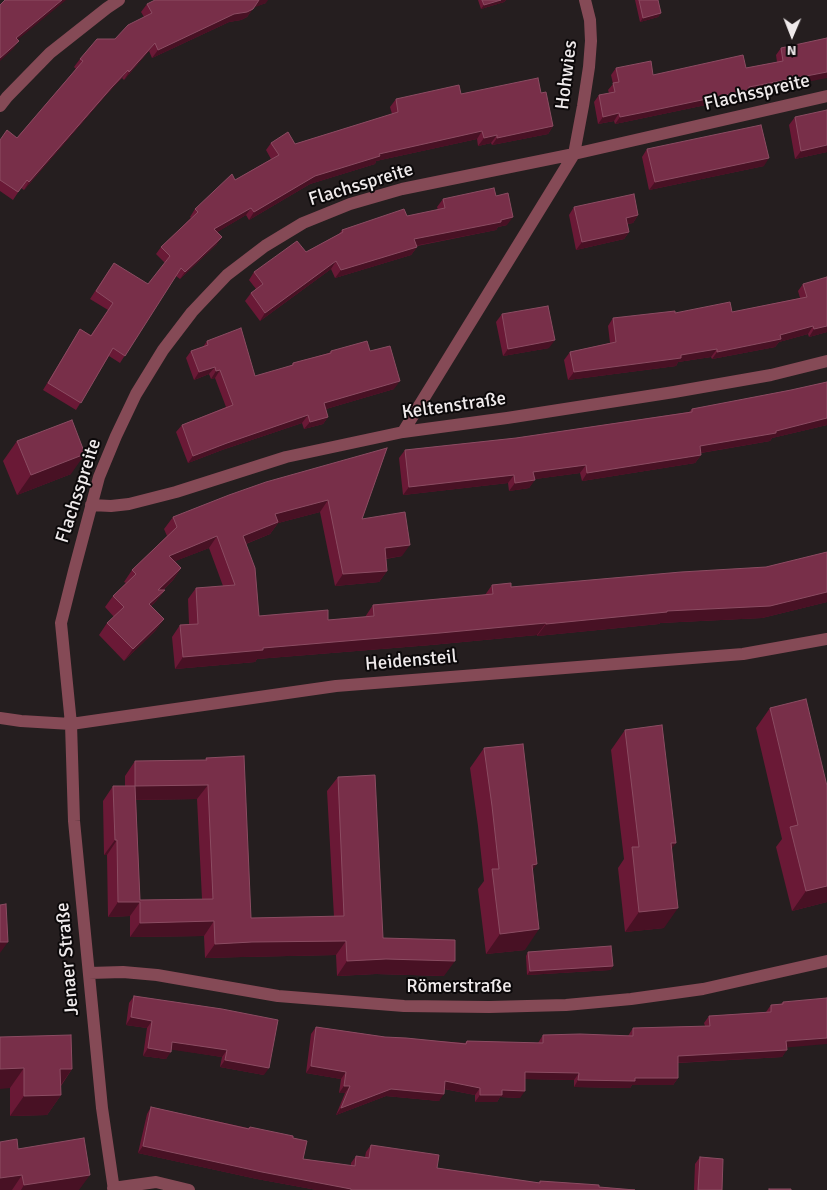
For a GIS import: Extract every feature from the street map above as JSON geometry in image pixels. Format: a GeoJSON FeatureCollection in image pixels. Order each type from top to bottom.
{"type":"FeatureCollection","features":[{"type":"Feature","properties":{"kind":"street"},"geometry":{"type":"LineString","coordinates":[[0,106],[50,53],[119,0]]}},
{"type":"Feature","properties":{"kind":"street","name":"Hohwies"},"geometry":{"type":"LineString","coordinates":[[574,154],[589,67],[590,20],[585,0]]}},
{"type":"Feature","properties":{"kind":"street","name":"Flachsspreite"},"geometry":{"type":"LineString","coordinates":[[71,724],[61,623],[99,477],[136,394],[163,350],[192,312],[227,275],[265,246],[303,222],[350,204],[402,189],[574,154],[827,96]]}},
{"type":"Feature","properties":{"kind":"street"},"geometry":{"type":"LineString","coordinates":[[403,432],[574,154]]}},
{"type":"Feature","properties":{"kind":"street","name":"Keltenstraße"},"geometry":{"type":"LineString","coordinates":[[91,505],[111,506],[129,504],[176,492],[286,457],[403,432],[674,392],[771,375],[827,361]]}},
{"type":"Feature","properties":{"kind":"street","name":"Heidensteil"},"geometry":{"type":"LineString","coordinates":[[0,718],[71,724],[336,686],[743,654],[827,639]]}},
{"type":"Feature","properties":{"kind":"street","name":"Jenaer Straße"},"geometry":{"type":"LineString","coordinates":[[71,724],[74,821],[102,1108],[113,1189]]}},
{"type":"Feature","properties":{"kind":"street","name":"Römerstraße"},"geometry":{"type":"LineString","coordinates":[[89,973],[123,972],[156,975],[278,996],[404,1006],[489,1007],[566,1005],[631,999],[703,989],[827,961]]}},
{"type":"Feature","properties":{"kind":"street"},"geometry":{"type":"LineString","coordinates":[[113,1189],[156,1182],[189,1190]]}},
{"type":"Feature","properties":{"kind":"building"},"geometry":{"type":"Polygon","coordinates":[[[5,0],[62,0],[16,38],[19,41],[0,58],[0,5],[5,0]]]}},
{"type":"Feature","properties":{"kind":"building"},"geometry":{"type":"Polygon","coordinates":[[[155,0],[259,0],[253,9],[247,12],[234,14],[158,50],[155,43],[129,72],[128,70],[112,87],[29,182],[27,180],[18,192],[0,180],[0,140],[7,130],[17,138],[83,61],[80,59],[97,39],[115,39],[128,25],[152,13],[147,4],[155,0]]]}},
{"type":"Feature","properties":{"kind":"building"},"geometry":{"type":"Polygon","coordinates":[[[482,0],[501,0],[484,5],[482,0]]]}},
{"type":"Feature","properties":{"kind":"building"},"geometry":{"type":"Polygon","coordinates":[[[639,0],[658,0],[661,13],[643,18],[639,0]]]}},
{"type":"Feature","properties":{"kind":"building"},"geometry":{"type":"Polygon","coordinates":[[[827,38],[827,72],[749,87],[749,90],[645,112],[620,117],[619,113],[603,117],[599,95],[615,92],[613,83],[619,82],[616,68],[651,61],[653,75],[743,55],[746,68],[783,61],[781,48],[827,38]]]}},
{"type":"Feature","properties":{"kind":"building"},"geometry":{"type":"Polygon","coordinates":[[[538,78],[541,93],[546,92],[553,126],[497,138],[497,135],[484,138],[482,131],[379,154],[380,156],[315,176],[254,212],[251,208],[214,229],[222,237],[185,272],[181,268],[125,356],[113,348],[81,403],[48,383],[80,329],[91,336],[113,303],[96,291],[114,263],[148,284],[170,256],[161,247],[198,212],[195,209],[232,174],[235,180],[279,155],[271,143],[288,132],[295,144],[398,112],[396,99],[459,85],[461,94],[538,78]]]}},
{"type":"Feature","properties":{"kind":"building"},"geometry":{"type":"Polygon","coordinates":[[[827,110],[827,145],[801,151],[795,117],[827,110]]]}},
{"type":"Feature","properties":{"kind":"building"},"geometry":{"type":"Polygon","coordinates":[[[761,125],[769,158],[655,182],[647,149],[761,125]]]}},
{"type":"Feature","properties":{"kind":"building"},"geometry":{"type":"Polygon","coordinates":[[[494,188],[496,196],[508,193],[513,217],[501,220],[501,222],[414,239],[417,247],[341,270],[336,261],[265,313],[251,293],[263,284],[254,272],[297,241],[306,252],[343,232],[342,230],[404,209],[407,216],[445,208],[443,199],[494,188]]]}},
{"type":"Feature","properties":{"kind":"building"},"geometry":{"type":"Polygon","coordinates":[[[634,194],[638,215],[626,218],[629,232],[582,242],[574,207],[634,194]]]}},
{"type":"Feature","properties":{"kind":"building"},"geometry":{"type":"Polygon","coordinates":[[[827,277],[827,326],[814,329],[813,326],[780,335],[781,339],[717,352],[717,349],[681,355],[681,358],[574,372],[570,352],[616,342],[613,318],[675,311],[675,313],[730,302],[732,312],[807,297],[803,284],[827,277]]]}},
{"type":"Feature","properties":{"kind":"building"},"geometry":{"type":"Polygon","coordinates":[[[548,306],[555,340],[508,349],[502,314],[548,306]]]}},
{"type":"Feature","properties":{"kind":"building"},"geometry":{"type":"Polygon","coordinates":[[[241,328],[255,376],[367,341],[370,351],[390,346],[400,381],[324,403],[328,417],[310,422],[308,415],[193,456],[182,425],[233,405],[220,370],[216,371],[215,367],[199,372],[191,351],[208,345],[207,341],[241,328]]]}},
{"type":"Feature","properties":{"kind":"building"},"geometry":{"type":"Polygon","coordinates":[[[827,382],[827,418],[776,431],[776,433],[700,446],[701,455],[587,473],[586,465],[533,472],[535,480],[515,483],[514,475],[409,487],[405,450],[516,438],[692,412],[692,409],[827,382]]]}},
{"type":"Feature","properties":{"kind":"building"},"geometry":{"type":"Polygon","coordinates":[[[72,420],[85,454],[31,475],[17,441],[72,420]]]}},
{"type":"Feature","properties":{"kind":"building"},"geometry":{"type":"Polygon","coordinates":[[[387,448],[362,519],[405,512],[410,545],[385,548],[387,571],[343,574],[328,500],[275,514],[278,522],[243,536],[255,568],[259,616],[328,610],[328,620],[374,616],[373,605],[493,594],[492,585],[511,583],[511,587],[681,572],[766,567],[827,552],[827,592],[770,606],[667,611],[183,657],[180,625],[198,624],[196,588],[235,585],[217,536],[169,556],[181,568],[158,590],[165,590],[149,604],[164,619],[133,649],[107,623],[124,607],[113,596],[136,574],[132,570],[177,527],[173,517],[266,482],[387,448]]]}},
{"type":"Feature","properties":{"kind":"building"},"geometry":{"type":"Polygon","coordinates":[[[806,699],[827,786],[827,886],[806,891],[790,827],[798,825],[770,708],[806,699]]]}},
{"type":"Feature","properties":{"kind":"building"},"geometry":{"type":"Polygon","coordinates":[[[662,725],[676,843],[671,843],[678,908],[639,912],[632,847],[639,847],[625,730],[662,725]]]}},
{"type":"Feature","properties":{"kind":"building"},"geometry":{"type":"Polygon","coordinates":[[[523,744],[537,864],[532,865],[539,929],[500,934],[492,869],[499,869],[484,748],[523,744]]]}},
{"type":"Feature","properties":{"kind":"building"},"geometry":{"type":"Polygon","coordinates":[[[244,756],[251,918],[344,916],[338,777],[375,775],[383,938],[455,940],[455,961],[386,959],[347,961],[346,941],[215,944],[214,921],[140,923],[140,902],[118,902],[117,840],[115,840],[113,786],[135,786],[135,761],[207,760],[206,758],[244,756]],[[208,785],[135,786],[140,900],[213,899],[208,785]]]}},
{"type":"Feature","properties":{"kind":"building"},"geometry":{"type":"Polygon","coordinates":[[[6,904],[8,942],[0,942],[0,905],[6,904]]]}},
{"type":"Feature","properties":{"kind":"building"},"geometry":{"type":"Polygon","coordinates":[[[611,946],[613,966],[530,971],[528,952],[611,946]]]}},
{"type":"Feature","properties":{"kind":"building"},"geometry":{"type":"Polygon","coordinates":[[[134,996],[222,1009],[278,1020],[269,1068],[225,1060],[227,1050],[172,1042],[171,1052],[148,1048],[152,1021],[131,1017],[134,996]]]}},
{"type":"Feature","properties":{"kind":"building"},"geometry":{"type":"Polygon","coordinates":[[[827,998],[827,1038],[786,1041],[787,1050],[678,1056],[678,1078],[635,1078],[635,1081],[578,1080],[579,1073],[525,1072],[525,1091],[502,1090],[502,1095],[480,1095],[480,1088],[445,1081],[444,1094],[391,1089],[341,1108],[350,1086],[344,1086],[346,1072],[311,1066],[316,1027],[385,1037],[466,1044],[467,1041],[543,1043],[543,1035],[633,1036],[633,1028],[710,1026],[709,1016],[771,1012],[771,1005],[783,1004],[783,1002],[827,998]]]}},
{"type":"Feature","properties":{"kind":"building"},"geometry":{"type":"Polygon","coordinates":[[[71,1035],[72,1069],[60,1069],[61,1095],[24,1096],[24,1068],[0,1069],[0,1037],[71,1035]]]}},
{"type":"Feature","properties":{"kind":"building"},"geometry":{"type":"Polygon","coordinates":[[[151,1107],[249,1129],[250,1127],[293,1136],[293,1138],[307,1141],[303,1159],[355,1166],[356,1156],[369,1158],[371,1145],[439,1155],[437,1168],[540,1183],[540,1181],[599,1185],[599,1187],[635,1190],[351,1190],[143,1146],[151,1107]]]}},
{"type":"Feature","properties":{"kind":"building"},"geometry":{"type":"Polygon","coordinates":[[[84,1138],[90,1175],[24,1185],[22,1175],[0,1178],[0,1142],[17,1139],[18,1149],[84,1138]]]}},
{"type":"Feature","properties":{"kind":"building"},"geometry":{"type":"Polygon","coordinates":[[[700,1157],[723,1159],[722,1190],[698,1190],[700,1157]]]}},
{"type":"Feature","properties":{"kind":"building"},"geometry":{"type":"Polygon","coordinates":[[[791,1189],[791,1190],[769,1190],[791,1189]]]}}]}
